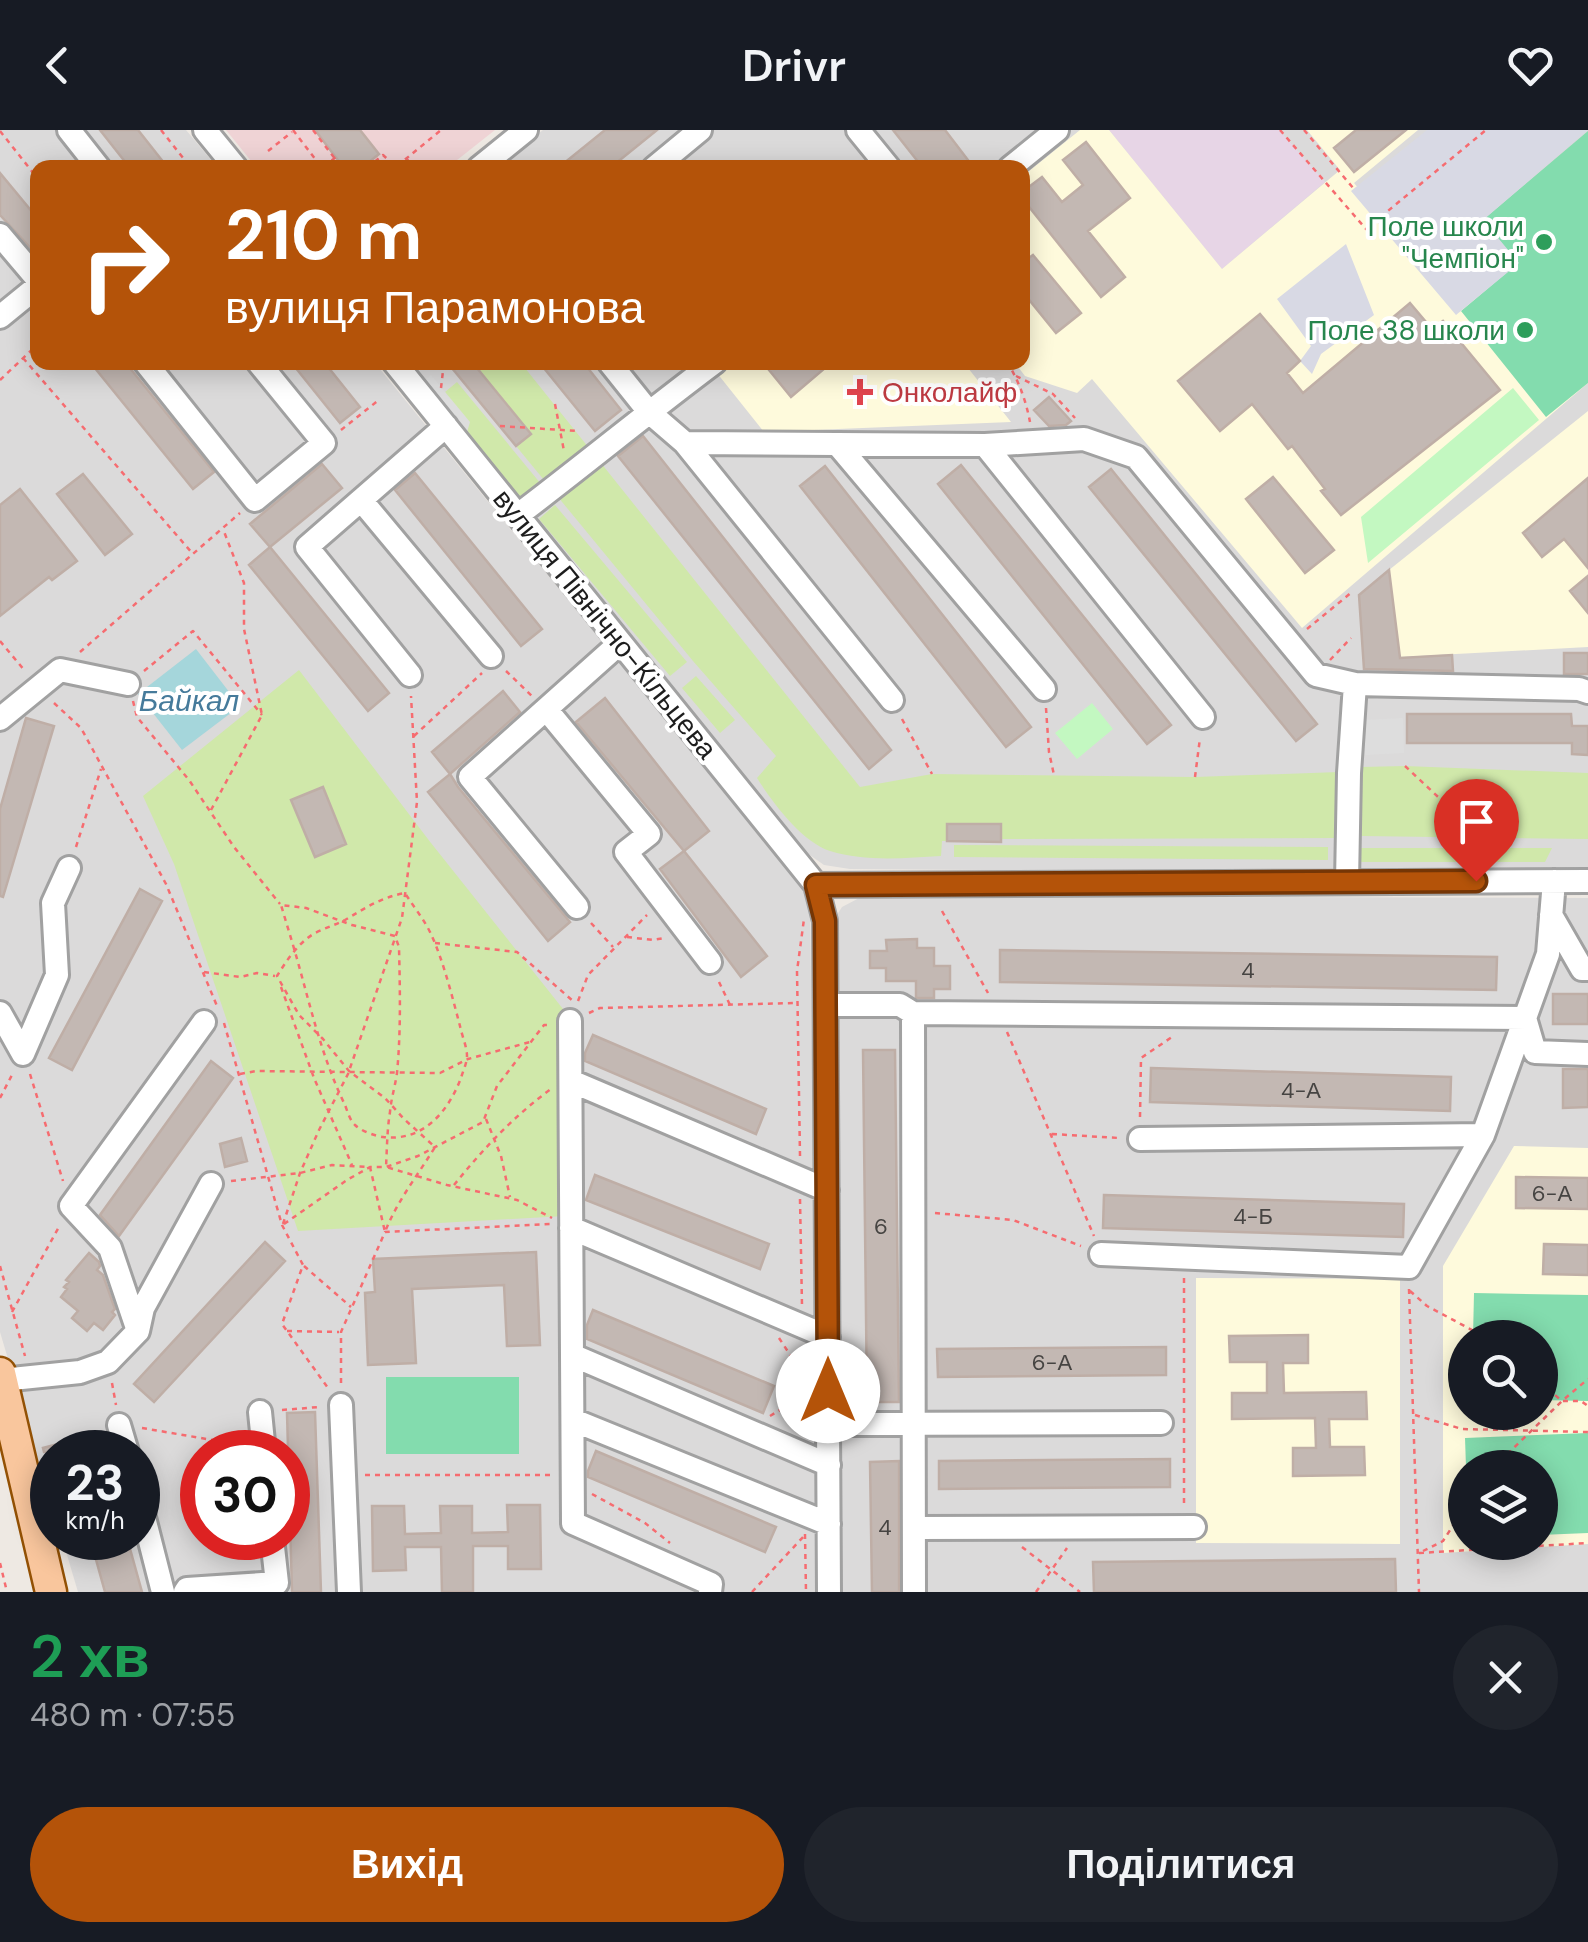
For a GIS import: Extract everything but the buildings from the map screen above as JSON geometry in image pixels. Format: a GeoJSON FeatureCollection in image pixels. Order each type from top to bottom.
{"type":"FeatureCollection","features":[{"type":"Feature","properties":{"kind":"main road"},"geometry":{"type":"LineString","coordinates":[[11,1377],[51,1592]]}},
{"type":"Feature","properties":{"kind":"street"},"geometry":{"type":"LineString","coordinates":[[68,130],[92,160]]}},
{"type":"Feature","properties":{"kind":"street"},"geometry":{"type":"LineString","coordinates":[[206,130],[230,160]]}},
{"type":"Feature","properties":{"kind":"street"},"geometry":{"type":"LineString","coordinates":[[490,160],[526,130]]}},
{"type":"Feature","properties":{"kind":"street"},"geometry":{"type":"LineString","coordinates":[[664,160],[700,130]]}},
{"type":"Feature","properties":{"kind":"street"},"geometry":{"type":"LineString","coordinates":[[858,130],[883,160]]}},
{"type":"Feature","properties":{"kind":"street"},"geometry":{"type":"LineString","coordinates":[[1020,160],[1056,130]]}},
{"type":"Feature","properties":{"kind":"street"},"geometry":{"type":"LineString","coordinates":[[0,234],[30,273]]}},
{"type":"Feature","properties":{"kind":"street"},"geometry":{"type":"LineString","coordinates":[[0,317],[30,290]]}},
{"type":"Feature","properties":{"kind":"street"},"geometry":{"type":"LineString","coordinates":[[150,370],[255,500],[324,443],[265,370]]}},
{"type":"Feature","properties":{"kind":"street","name":"вулиця Північно-Кільцева"},"geometry":{"type":"LineString","coordinates":[[400,370],[816,885]]}},
{"type":"Feature","properties":{"kind":"street"},"geometry":{"type":"LineString","coordinates":[[615,370],[649,412],[685,443],[892,700]]}},
{"type":"Feature","properties":{"kind":"street"},"geometry":{"type":"LineString","coordinates":[[518,515],[705,370]]}},
{"type":"Feature","properties":{"kind":"street"},"geometry":{"type":"LineString","coordinates":[[410,675],[307,547],[446,426]]}},
{"type":"Feature","properties":{"kind":"street"},"geometry":{"type":"LineString","coordinates":[[685,443],[985,445],[1084,439],[1136,457],[1316,676],[1355,684],[1588,692]]}},
{"type":"Feature","properties":{"kind":"street"},"geometry":{"type":"LineString","coordinates":[[836,444],[1044,689]]}},
{"type":"Feature","properties":{"kind":"street"},"geometry":{"type":"LineString","coordinates":[[985,445],[1203,717]]}},
{"type":"Feature","properties":{"kind":"street"},"geometry":{"type":"LineString","coordinates":[[361,500],[493,658]]}},
{"type":"Feature","properties":{"kind":"street"},"geometry":{"type":"LineString","coordinates":[[577,907],[470,777],[620,643]]}},
{"type":"Feature","properties":{"kind":"street"},"geometry":{"type":"LineString","coordinates":[[2,722],[60,670],[128,684]]}},
{"type":"Feature","properties":{"kind":"street"},"geometry":{"type":"LineString","coordinates":[[1347,882],[1355,684]]}},
{"type":"Feature","properties":{"kind":"street"},"geometry":{"type":"LineString","coordinates":[[546,709],[650,834],[626,852],[710,962]]}},
{"type":"Feature","properties":{"kind":"street"},"geometry":{"type":"LineString","coordinates":[[24,1054],[58,975],[52,903],[69,868]]}},
{"type":"Feature","properties":{"kind":"street"},"geometry":{"type":"LineString","coordinates":[[1101,1254],[1403,1275],[1483,1135],[1548,954],[1554,881]]}},
{"type":"Feature","properties":{"kind":"street"},"geometry":{"type":"LineString","coordinates":[[830,1592],[825,921],[816,885],[1588,881]]}},
{"type":"Feature","properties":{"kind":"street"},"geometry":{"type":"LineString","coordinates":[[1551,915],[1582,969],[1588,969]]}},
{"type":"Feature","properties":{"kind":"street"},"geometry":{"type":"LineString","coordinates":[[826,1005],[900,1004],[913,1014],[1524,1018]]}},
{"type":"Feature","properties":{"kind":"street"},"geometry":{"type":"LineString","coordinates":[[0,1013],[24,1054]]}},
{"type":"Feature","properties":{"kind":"street"},"geometry":{"type":"LineString","coordinates":[[913,1014],[914,1592]]}},
{"type":"Feature","properties":{"kind":"street"},"geometry":{"type":"LineString","coordinates":[[1524,1018],[1534,1052],[1588,1054]]}},
{"type":"Feature","properties":{"kind":"street"},"geometry":{"type":"LineString","coordinates":[[138,1331],[110,1248],[71,1206],[204,1022]]}},
{"type":"Feature","properties":{"kind":"street"},"geometry":{"type":"LineString","coordinates":[[570,1022],[573,1523],[711,1584],[710,1592]]}},
{"type":"Feature","properties":{"kind":"street"},"geometry":{"type":"LineString","coordinates":[[571,1082],[827,1190]]}},
{"type":"Feature","properties":{"kind":"street"},"geometry":{"type":"LineString","coordinates":[[1140,1139],[1483,1135]]}},
{"type":"Feature","properties":{"kind":"street"},"geometry":{"type":"LineString","coordinates":[[11,1377],[80,1372],[108,1362],[138,1331],[143,1308],[211,1184]]}},
{"type":"Feature","properties":{"kind":"street"},"geometry":{"type":"LineString","coordinates":[[572,1228],[828,1336]]}},
{"type":"Feature","properties":{"kind":"street"},"geometry":{"type":"LineString","coordinates":[[572,1355],[828,1464]]}},
{"type":"Feature","properties":{"kind":"street"},"geometry":{"type":"LineString","coordinates":[[340,1405],[350,1592]]}},
{"type":"Feature","properties":{"kind":"street"},"geometry":{"type":"LineString","coordinates":[[260,1412],[262,1430]]}},
{"type":"Feature","properties":{"kind":"street"},"geometry":{"type":"LineString","coordinates":[[572,1420],[805,1525],[829,1524]]}},
{"type":"Feature","properties":{"kind":"street"},"geometry":{"type":"LineString","coordinates":[[828,1424],[1161,1422]]}},
{"type":"Feature","properties":{"kind":"street"},"geometry":{"type":"LineString","coordinates":[[119,1425],[120,1430]]}},
{"type":"Feature","properties":{"kind":"street"},"geometry":{"type":"LineString","coordinates":[[914,1528],[1189,1527]]}},
{"type":"Feature","properties":{"kind":"street"},"geometry":{"type":"LineString","coordinates":[[156,1560],[164,1592]]}},
{"type":"Feature","properties":{"kind":"street"},"geometry":{"type":"LineString","coordinates":[[185,1592],[277,1582],[274,1560]]}},
{"type":"Feature","properties":{"kind":"path"},"geometry":{"type":"LineString","coordinates":[[161,130],[185,160]]}},
{"type":"Feature","properties":{"kind":"path"},"geometry":{"type":"LineString","coordinates":[[312,130],[335,158],[332,160]]}},
{"type":"Feature","properties":{"kind":"path"},"geometry":{"type":"LineString","coordinates":[[406,158],[440,130]]}},
{"type":"Feature","properties":{"kind":"path"},"geometry":{"type":"LineString","coordinates":[[1280,130],[1366,228],[1486,130]]}},
{"type":"Feature","properties":{"kind":"path"},"geometry":{"type":"LineString","coordinates":[[1304,130],[1354,189]]}},
{"type":"Feature","properties":{"kind":"path"},"geometry":{"type":"LineString","coordinates":[[268,151],[293,131],[316,160]]}},
{"type":"Feature","properties":{"kind":"path"},"geometry":{"type":"LineString","coordinates":[[0,132],[30,169]]}},
{"type":"Feature","properties":{"kind":"path"},"geometry":{"type":"LineString","coordinates":[[0,380],[30,352]]}},
{"type":"Feature","properties":{"kind":"path"},"geometry":{"type":"LineString","coordinates":[[24,358],[30,365]]}},
{"type":"Feature","properties":{"kind":"path"},"geometry":{"type":"LineString","coordinates":[[34,370],[194,554]]}},
{"type":"Feature","properties":{"kind":"path"},"geometry":{"type":"LineString","coordinates":[[442,388],[443,370]]}},
{"type":"Feature","properties":{"kind":"path"},"geometry":{"type":"LineString","coordinates":[[1012,370],[1030,421],[1024,443]]}},
{"type":"Feature","properties":{"kind":"path"},"geometry":{"type":"LineString","coordinates":[[1016,376],[1053,394],[1084,428]]}},
{"type":"Feature","properties":{"kind":"path"},"geometry":{"type":"LineString","coordinates":[[324,443],[380,398]]}},
{"type":"Feature","properties":{"kind":"path"},"geometry":{"type":"LineString","coordinates":[[556,404],[570,476]]}},
{"type":"Feature","properties":{"kind":"path"},"geometry":{"type":"LineString","coordinates":[[500,426],[578,432]]}},
{"type":"Feature","properties":{"kind":"path"},"geometry":{"type":"LineString","coordinates":[[60,670],[255,500]]}},
{"type":"Feature","properties":{"kind":"path"},"geometry":{"type":"LineString","coordinates":[[210,812],[262,716],[244,629],[244,582],[223,528]]}},
{"type":"Feature","properties":{"kind":"path"},"geometry":{"type":"LineString","coordinates":[[1289,643],[1352,592]]}},
{"type":"Feature","properties":{"kind":"path"},"geometry":{"type":"LineString","coordinates":[[262,716],[193,630],[128,684],[136,717],[189,780],[234,847],[281,905],[317,1032],[339,1093],[355,1125],[388,1138],[415,1135],[436,1120],[456,1090],[468,1059],[434,942],[405,893]]}},
{"type":"Feature","properties":{"kind":"path"},"geometry":{"type":"LineString","coordinates":[[1316,676],[1350,638]]}},
{"type":"Feature","properties":{"kind":"path"},"geometry":{"type":"LineString","coordinates":[[0,640],[38,688]]}},
{"type":"Feature","properties":{"kind":"path"},"geometry":{"type":"LineString","coordinates":[[413,737],[493,658],[546,709]]}},
{"type":"Feature","properties":{"kind":"path"},"geometry":{"type":"LineString","coordinates":[[370,1166],[282,1225],[300,1173],[349,1071],[402,918],[417,802],[410,675]]}},
{"type":"Feature","properties":{"kind":"path"},"geometry":{"type":"LineString","coordinates":[[1044,689],[1054,776]]}},
{"type":"Feature","properties":{"kind":"path"},"geometry":{"type":"LineString","coordinates":[[892,700],[932,774]]}},
{"type":"Feature","properties":{"kind":"path"},"geometry":{"type":"LineString","coordinates":[[1195,777],[1203,717]]}},
{"type":"Feature","properties":{"kind":"path"},"geometry":{"type":"LineString","coordinates":[[1405,766],[1481,838]]}},
{"type":"Feature","properties":{"kind":"path"},"geometry":{"type":"LineString","coordinates":[[69,868],[102,767]]}},
{"type":"Feature","properties":{"kind":"path"},"geometry":{"type":"LineString","coordinates":[[277,976],[295,950],[313,934],[384,897],[405,893]]}},
{"type":"Feature","properties":{"kind":"path"},"geometry":{"type":"LineString","coordinates":[[434,942],[517,952],[576,1005],[588,976],[662,899]]}},
{"type":"Feature","properties":{"kind":"path"},"geometry":{"type":"LineString","coordinates":[[281,905],[306,908],[395,936],[400,947],[400,1026],[386,1168]]}},
{"type":"Feature","properties":{"kind":"path"},"geometry":{"type":"LineString","coordinates":[[577,907],[614,948]]}},
{"type":"Feature","properties":{"kind":"path"},"geometry":{"type":"LineString","coordinates":[[942,911],[999,1014],[1101,1254]]}},
{"type":"Feature","properties":{"kind":"path"},"geometry":{"type":"LineString","coordinates":[[804,1454],[797,970],[805,913]]}},
{"type":"Feature","properties":{"kind":"path"},"geometry":{"type":"LineString","coordinates":[[626,937],[653,940],[688,934]]}},
{"type":"Feature","properties":{"kind":"path"},"geometry":{"type":"LineString","coordinates":[[710,962],[730,1005]]}},
{"type":"Feature","properties":{"kind":"path"},"geometry":{"type":"LineString","coordinates":[[203,972],[277,976]]}},
{"type":"Feature","properties":{"kind":"path"},"geometry":{"type":"LineString","coordinates":[[277,976],[299,1015],[349,1071],[435,1146]]}},
{"type":"Feature","properties":{"kind":"path"},"geometry":{"type":"LineString","coordinates":[[277,976],[311,1071],[353,1166]]}},
{"type":"Feature","properties":{"kind":"path"},"geometry":{"type":"LineString","coordinates":[[386,1168],[483,1122],[497,1086],[544,1026],[570,1022],[600,1008],[797,1003]]}},
{"type":"Feature","properties":{"kind":"path"},"geometry":{"type":"LineString","coordinates":[[1050,1134],[1140,1139],[1141,1058],[1198,1016]]}},
{"type":"Feature","properties":{"kind":"path"},"geometry":{"type":"LineString","coordinates":[[240,1074],[440,1072],[468,1059],[532,1042]]}},
{"type":"Feature","properties":{"kind":"path"},"geometry":{"type":"LineString","coordinates":[[0,1098],[24,1054]]}},
{"type":"Feature","properties":{"kind":"path"},"geometry":{"type":"LineString","coordinates":[[12,1312],[71,1206],[24,1054]]}},
{"type":"Feature","properties":{"kind":"path"},"geometry":{"type":"LineString","coordinates":[[454,1186],[494,1139],[533,1102],[554,1087],[571,1082]]}},
{"type":"Feature","properties":{"kind":"path"},"geometry":{"type":"LineString","coordinates":[[485,1116],[501,1156],[510,1198]]}},
{"type":"Feature","properties":{"kind":"path"},"geometry":{"type":"LineString","coordinates":[[260,1412],[340,1405],[341,1332],[393,1213],[435,1146]]}},
{"type":"Feature","properties":{"kind":"path"},"geometry":{"type":"LineString","coordinates":[[211,1184],[332,1165],[370,1166],[510,1198],[563,1224],[386,1232]]}},
{"type":"Feature","properties":{"kind":"path"},"geometry":{"type":"LineString","coordinates":[[370,1166],[386,1232]]}},
{"type":"Feature","properties":{"kind":"path"},"geometry":{"type":"LineString","coordinates":[[913,1211],[1013,1220],[1101,1254]]}},
{"type":"Feature","properties":{"kind":"path"},"geometry":{"type":"LineString","coordinates":[[1184,1258],[1189,1527]]}},
{"type":"Feature","properties":{"kind":"path"},"geometry":{"type":"LineString","coordinates":[[303,1265],[351,1308]]}},
{"type":"Feature","properties":{"kind":"path"},"geometry":{"type":"LineString","coordinates":[[0,1266],[12,1312],[11,1377]]}},
{"type":"Feature","properties":{"kind":"path"},"geometry":{"type":"LineString","coordinates":[[1403,1275],[1427,1306],[1453,1320]]}},
{"type":"Feature","properties":{"kind":"path"},"geometry":{"type":"LineString","coordinates":[[1403,1275],[1413,1415],[1418,1592]]}},
{"type":"Feature","properties":{"kind":"path"},"geometry":{"type":"LineString","coordinates":[[287,1331],[341,1332]]}},
{"type":"Feature","properties":{"kind":"path"},"geometry":{"type":"LineString","coordinates":[[108,1362],[119,1425],[180,1436]]}},
{"type":"Feature","properties":{"kind":"path"},"geometry":{"type":"LineString","coordinates":[[1512,1450],[1588,1379]]}},
{"type":"Feature","properties":{"kind":"path"},"geometry":{"type":"LineString","coordinates":[[747,1430],[803,1396]]}},
{"type":"Feature","properties":{"kind":"path"},"geometry":{"type":"LineString","coordinates":[[1558,1398],[1582,1401],[1588,1406]]}},
{"type":"Feature","properties":{"kind":"path"},"geometry":{"type":"LineString","coordinates":[[1413,1415],[1462,1430],[1588,1432]]}},
{"type":"Feature","properties":{"kind":"path"},"geometry":{"type":"LineString","coordinates":[[344,1475],[573,1480],[645,1523],[676,1548]]}},
{"type":"Feature","properties":{"kind":"path"},"geometry":{"type":"LineString","coordinates":[[752,1592],[805,1525]]}},
{"type":"Feature","properties":{"kind":"path"},"geometry":{"type":"LineString","coordinates":[[805,1525],[806,1592]]}},
{"type":"Feature","properties":{"kind":"path"},"geometry":{"type":"LineString","coordinates":[[997,1528],[1080,1592]]}},
{"type":"Feature","properties":{"kind":"path"},"geometry":{"type":"LineString","coordinates":[[1036,1592],[1081,1528]]}},
{"type":"Feature","properties":{"kind":"path"},"geometry":{"type":"LineString","coordinates":[[1418,1554],[1444,1541],[1448,1535]]}},
{"type":"Feature","properties":{"kind":"path"},"geometry":{"type":"LineString","coordinates":[[1418,1554],[1588,1544]]}},
{"type":"Feature","properties":{"kind":"path"},"geometry":{"type":"LineString","coordinates":[[0,1563],[7,1592]]}},
{"type":"Feature","properties":{"kind":"shaded area"},"geometry":{"type":"Polygon","coordinates":[[[0,130],[186,130],[211,160],[30,160],[30,370],[381,370],[803,888],[810,904],[819,1592],[78,1592],[69,1560],[160,1560],[160,1430],[30,1433],[0,1332],[0,130]]]}},
{"type":"Feature","properties":{"kind":"shaded area"},"geometry":{"type":"Polygon","coordinates":[[[226,130],[495,130],[457,160],[250,160],[226,130]]]}},
{"type":"Feature","properties":{"kind":"shaded area"},"geometry":{"type":"Polygon","coordinates":[[[543,130],[1588,130],[1588,875],[850,869],[824,865],[797,846],[415,370],[1030,370],[1030,160],[505,160],[543,130]]]}},
{"type":"Feature","properties":{"kind":"shaded area"},"geometry":{"type":"Polygon","coordinates":[[[1080,130],[1109,130],[1222,269],[1340,170],[1307,130],[1418,130],[1354,183],[1461,310],[1519,263],[1588,350],[1588,383],[1302,628],[1092,379],[1077,393],[1025,376],[1020,370],[1030,370],[1030,170],[1080,130]]]}},
{"type":"Feature","properties":{"kind":"shaded area"},"geometry":{"type":"Polygon","coordinates":[[[1109,130],[1279,130],[1325,182],[1222,269],[1109,130]]]}},
{"type":"Feature","properties":{"kind":"shaded area"},"geometry":{"type":"Polygon","coordinates":[[[1427,130],[1588,130],[1483,220],[1519,263],[1456,315],[1351,191],[1427,130]]]}},
{"type":"Feature","properties":{"kind":"shaded area"},"geometry":{"type":"Polygon","coordinates":[[[1346,244],[1374,315],[1321,354],[1312,374],[1300,361],[1311,346],[1277,299],[1346,244]]]}},
{"type":"Feature","properties":{"kind":"shaded area","name":"Онколайф"},"geometry":{"type":"Polygon","coordinates":[[[715,370],[970,370],[1011,422],[764,432],[715,370]]]}},
{"type":"Feature","properties":{"kind":"shaded area"},"geometry":{"type":"Polygon","coordinates":[[[431,375],[470,422],[465,439],[420,384],[431,375]]]}},
{"type":"Feature","properties":{"kind":"shaded area"},"geometry":{"type":"Polygon","coordinates":[[[1588,411],[1588,647],[1400,657],[1389,570],[1588,411]]]}},
{"type":"Feature","properties":{"kind":"shaded area"},"geometry":{"type":"Polygon","coordinates":[[[1403,718],[1404,753],[1365,755],[1363,720],[1403,718]]]}},
{"type":"Feature","properties":{"kind":"shaded area"},"geometry":{"type":"Polygon","coordinates":[[[863,896],[1588,898],[1588,1592],[837,1592],[830,926],[842,907],[863,896]]]}},
{"type":"Feature","properties":{"kind":"shaded area"},"geometry":{"type":"Polygon","coordinates":[[[1514,1146],[1588,1148],[1588,1544],[1558,1546],[1558,1450],[1448,1450],[1448,1553],[1443,1553],[1443,1266],[1514,1146]]]}},
{"type":"Feature","properties":{"kind":"shaded area"},"geometry":{"type":"Polygon","coordinates":[[[1196,1278],[1400,1279],[1400,1544],[1196,1543],[1196,1278]]]}},
{"type":"Feature","properties":{"kind":"green space"},"geometry":{"type":"Polygon","coordinates":[[[1588,131],[1588,383],[1546,417],[1461,311],[1518,263],[1483,220],[1588,131]]]}},
{"type":"Feature","properties":{"kind":"green space"},"geometry":{"type":"Polygon","coordinates":[[[478,370],[527,370],[860,787],[932,774],[1195,777],[1339,772],[1336,838],[1002,839],[1000,824],[947,824],[947,841],[942,841],[941,856],[871,858],[819,846],[789,820],[757,778],[776,756],[516,446],[530,435],[478,370]]]}},
{"type":"Feature","properties":{"kind":"green space"},"geometry":{"type":"Polygon","coordinates":[[[457,382],[541,484],[518,503],[465,439],[445,392],[457,382]]]}},
{"type":"Feature","properties":{"kind":"green space"},"geometry":{"type":"Polygon","coordinates":[[[1513,388],[1539,420],[1368,563],[1361,517],[1513,388]]]}},
{"type":"Feature","properties":{"kind":"green space"},"geometry":{"type":"Polygon","coordinates":[[[555,505],[687,662],[670,676],[539,519],[555,505]]]}},
{"type":"Feature","properties":{"kind":"green space"},"geometry":{"type":"Polygon","coordinates":[[[299,670],[567,1014],[565,1216],[298,1231],[174,864],[143,796],[299,670]]]}},
{"type":"Feature","properties":{"kind":"green space"},"geometry":{"type":"Polygon","coordinates":[[[696,676],[735,720],[720,733],[682,688],[696,676]]]}},
{"type":"Feature","properties":{"kind":"green space"},"geometry":{"type":"Polygon","coordinates":[[[1092,703],[1113,729],[1077,759],[1055,733],[1092,703]]]}},
{"type":"Feature","properties":{"kind":"green space"},"geometry":{"type":"Polygon","coordinates":[[[1361,767],[1588,773],[1588,839],[1361,836],[1361,767]]]}},
{"type":"Feature","properties":{"kind":"green space"},"geometry":{"type":"Polygon","coordinates":[[[954,845],[1328,847],[1328,860],[954,857],[954,845]]]}},
{"type":"Feature","properties":{"kind":"green space"},"geometry":{"type":"Polygon","coordinates":[[[1356,848],[1552,848],[1545,862],[1357,862],[1356,848]]]}},
{"type":"Feature","properties":{"kind":"green space"},"geometry":{"type":"Polygon","coordinates":[[[1474,1293],[1588,1295],[1588,1401],[1558,1400],[1558,1320],[1473,1320],[1474,1293]]]}},
{"type":"Feature","properties":{"kind":"green space"},"geometry":{"type":"Polygon","coordinates":[[[386,1377],[519,1377],[519,1454],[386,1454],[386,1377]]]}},
{"type":"Feature","properties":{"kind":"green space"},"geometry":{"type":"Polygon","coordinates":[[[1588,1433],[1588,1533],[1558,1534],[1558,1450],[1465,1450],[1465,1438],[1588,1433]]]}},
{"type":"Feature","properties":{"kind":"water","name":"Байкал"},"geometry":{"type":"Polygon","coordinates":[[[196,649],[240,706],[182,750],[138,694],[196,649]]]}},
{"type":"Feature","properties":{"kind":"place","name":"Поле школи \"Чемпіон\""},"geometry":{"type":"Point","coordinates":[1544,242]}},
{"type":"Feature","properties":{"kind":"place","name":"Поле 38 школи"},"geometry":{"type":"Point","coordinates":[1525,330]}},
{"type":"Feature","properties":{"kind":"place","name":"Онколайф"},"geometry":{"type":"Point","coordinates":[860,392]}},
{"type":"Feature","properties":{"kind":"route"},"geometry":{"type":"LineString","coordinates":[[828,1391],[825,921],[816,885],[1476,881]]}}]}
